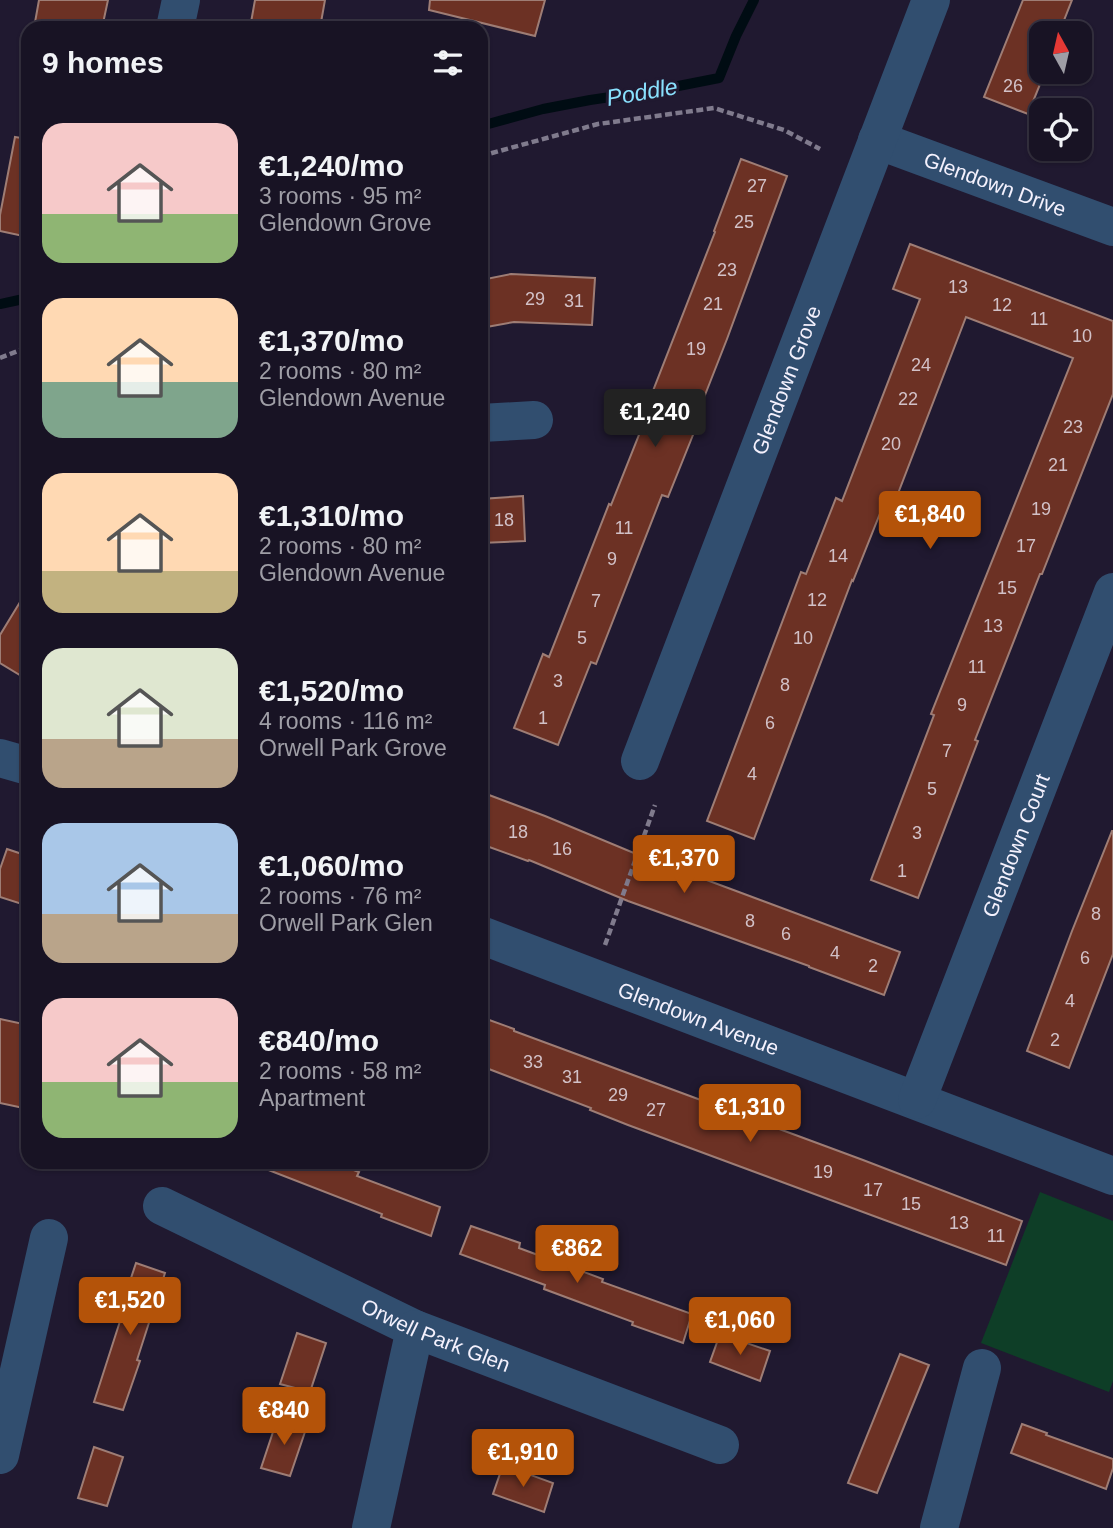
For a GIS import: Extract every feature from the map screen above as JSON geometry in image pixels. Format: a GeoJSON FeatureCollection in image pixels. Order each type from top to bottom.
{"type":"FeatureCollection","features":[{"type":"Feature","properties":{"kind":"street"},"geometry":{"type":"LineString","coordinates":[[176,21],[181,0]]}},
{"type":"Feature","properties":{"kind":"street","name":"Glendown Grove"},"geometry":{"type":"LineString","coordinates":[[640,761],[931,0]]}},
{"type":"Feature","properties":{"kind":"street","name":"Glendown Drive"},"geometry":{"type":"LineString","coordinates":[[877,140],[1113,227]]}},
{"type":"Feature","properties":{"kind":"street"},"geometry":{"type":"LineString","coordinates":[[488,422],[534,419]]}},
{"type":"Feature","properties":{"kind":"street","name":"Glendown Court"},"geometry":{"type":"LineString","coordinates":[[917,1100],[1113,592]]}},
{"type":"Feature","properties":{"kind":"street"},"geometry":{"type":"LineString","coordinates":[[0,758],[21,764]]}},
{"type":"Feature","properties":{"kind":"street","name":"Glendown Avenue"},"geometry":{"type":"LineString","coordinates":[[488,938],[1113,1176]]}},
{"type":"Feature","properties":{"kind":"street","name":"Orwell Park Glen"},"geometry":{"type":"LineString","coordinates":[[162,1206],[415,1329],[720,1445]]}},
{"type":"Feature","properties":{"kind":"street"},"geometry":{"type":"LineString","coordinates":[[0,1455],[49,1238]]}},
{"type":"Feature","properties":{"kind":"street"},"geometry":{"type":"LineString","coordinates":[[371,1528],[415,1329]]}},
{"type":"Feature","properties":{"kind":"street"},"geometry":{"type":"LineString","coordinates":[[939,1528],[982,1368]]}},
{"type":"Feature","properties":{"kind":"path"},"geometry":{"type":"LineString","coordinates":[[488,154],[598,124],[714,108],[784,130],[820,149]]}},
{"type":"Feature","properties":{"kind":"path"},"geometry":{"type":"LineString","coordinates":[[0,358],[21,350]]}},
{"type":"Feature","properties":{"kind":"path"},"geometry":{"type":"LineString","coordinates":[[603,949],[655,804]]}},
{"type":"Feature","properties":{"kind":"green space"},"geometry":{"type":"Polygon","coordinates":[[[1040,1192],[1113,1221],[1113,1381],[1109,1392],[981,1343],[1040,1192]]]}},
{"type":"Feature","properties":{"kind":"building"},"geometry":{"type":"Polygon","coordinates":[[[39,0],[108,0],[104,21],[35,21],[39,0]]]}},
{"type":"Feature","properties":{"kind":"building"},"geometry":{"type":"Polygon","coordinates":[[[255,0],[325,0],[321,21],[251,21],[255,0]]]}},
{"type":"Feature","properties":{"kind":"building"},"geometry":{"type":"Polygon","coordinates":[[[430,0],[545,0],[535,36],[488,24],[488,21],[474,21],[429,10],[430,0]]]}},
{"type":"Feature","properties":{"kind":"building"},"geometry":{"type":"Polygon","coordinates":[[[1023,0],[1072,0],[1064,21],[1029,21],[1029,84],[1040,84],[1034,98],[1029,98],[1028,114],[984,97],[1023,0]]]}},
{"type":"Feature","properties":{"kind":"building"},"geometry":{"type":"Polygon","coordinates":[[[15,137],[21,138],[21,236],[0,231],[0,215],[15,137]]]}},
{"type":"Feature","properties":{"kind":"building"},"geometry":{"type":"Polygon","coordinates":[[[741,159],[787,176],[694,423],[697,425],[668,497],[662,495],[596,664],[591,662],[558,745],[514,728],[543,654],[549,657],[609,504],[611,505],[654,397],[651,396],[741,159]]]}},
{"type":"Feature","properties":{"kind":"building"},"geometry":{"type":"Polygon","coordinates":[[[910,244],[1113,321],[1113,394],[975,740],[978,741],[918,898],[871,880],[934,715],[931,714],[1073,358],[966,317],[892,509],[883,506],[852,580],[754,839],[707,821],[801,572],[806,574],[836,498],[842,501],[920,299],[893,289],[910,244]]]}},
{"type":"Feature","properties":{"kind":"building"},"geometry":{"type":"Polygon","coordinates":[[[511,274],[595,278],[592,325],[514,322],[488,327],[488,279],[511,274]]]}},
{"type":"Feature","properties":{"kind":"building"},"geometry":{"type":"Polygon","coordinates":[[[523,496],[525,541],[488,543],[488,498],[523,496]]]}},
{"type":"Feature","properties":{"kind":"building"},"geometry":{"type":"Polygon","coordinates":[[[21,600],[21,676],[0,663],[0,635],[21,600]]]}},
{"type":"Feature","properties":{"kind":"building"},"geometry":{"type":"Polygon","coordinates":[[[488,795],[653,861],[900,952],[884,995],[628,901],[488,847],[488,795]]]}},
{"type":"Feature","properties":{"kind":"building"},"geometry":{"type":"Polygon","coordinates":[[[1112,831],[1113,954],[1069,1068],[1027,1051],[1112,831]]]}},
{"type":"Feature","properties":{"kind":"building"},"geometry":{"type":"Polygon","coordinates":[[[7,849],[21,854],[21,904],[0,897],[0,869],[7,849]]]}},
{"type":"Feature","properties":{"kind":"building"},"geometry":{"type":"Polygon","coordinates":[[[0,1019],[21,1024],[21,1108],[0,1103],[0,1019]]]}},
{"type":"Feature","properties":{"kind":"building"},"geometry":{"type":"Polygon","coordinates":[[[488,1020],[1022,1221],[1006,1265],[628,1125],[590,1110],[591,1108],[488,1069],[488,1020]]]}},
{"type":"Feature","properties":{"kind":"building"},"geometry":{"type":"Polygon","coordinates":[[[266,1169],[351,1169],[359,1172],[357,1176],[440,1207],[431,1236],[381,1217],[382,1214],[266,1169]]]}},
{"type":"Feature","properties":{"kind":"building"},"geometry":{"type":"Polygon","coordinates":[[[471,1226],[520,1243],[519,1248],[603,1279],[602,1282],[692,1314],[683,1343],[544,1289],[545,1285],[460,1254],[471,1226]]]}},
{"type":"Feature","properties":{"kind":"building"},"geometry":{"type":"Polygon","coordinates":[[[136,1263],[165,1273],[123,1410],[94,1402],[136,1263]]]}},
{"type":"Feature","properties":{"kind":"building"},"geometry":{"type":"Polygon","coordinates":[[[297,1333],[326,1343],[310,1392],[280,1384],[297,1333]]]}},
{"type":"Feature","properties":{"kind":"building"},"geometry":{"type":"Polygon","coordinates":[[[720,1334],[770,1351],[760,1381],[710,1362],[720,1334]]]}},
{"type":"Feature","properties":{"kind":"building"},"geometry":{"type":"Polygon","coordinates":[[[900,1354],[929,1365],[877,1493],[848,1483],[900,1354]]]}},
{"type":"Feature","properties":{"kind":"building"},"geometry":{"type":"Polygon","coordinates":[[[278,1417],[307,1426],[290,1476],[261,1468],[278,1417]]]}},
{"type":"Feature","properties":{"kind":"building"},"geometry":{"type":"Polygon","coordinates":[[[1022,1424],[1113,1459],[1106,1489],[1011,1453],[1022,1424]]]}},
{"type":"Feature","properties":{"kind":"building"},"geometry":{"type":"Polygon","coordinates":[[[94,1447],[123,1457],[107,1506],[78,1498],[94,1447]]]}},
{"type":"Feature","properties":{"kind":"building"},"geometry":{"type":"Polygon","coordinates":[[[503,1465],[553,1483],[544,1512],[493,1494],[503,1465]]]}},
{"type":"Feature","properties":{"kind":"waterway","name":"Poddle"},"geometry":{"type":"LineString","coordinates":[[488,124],[543,109],[719,78],[754,0]]}},
{"type":"Feature","properties":{"kind":"waterway","name":"Poddle"},"geometry":{"type":"LineString","coordinates":[[0,304],[21,300]]}}]}
